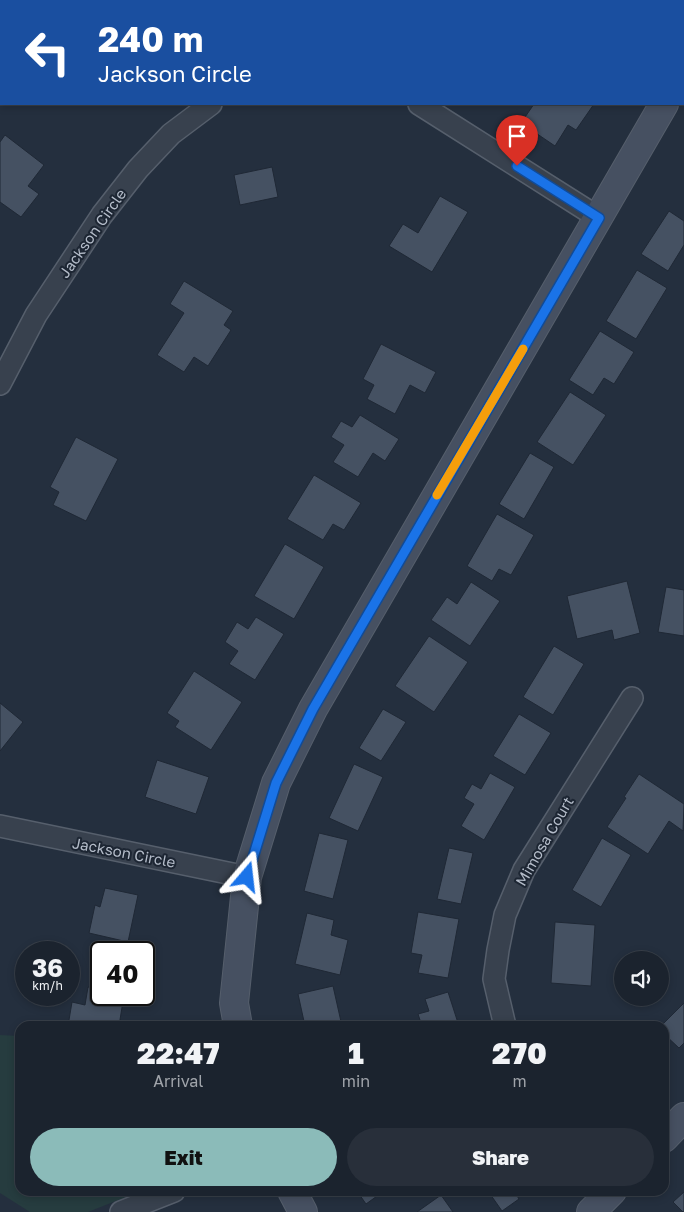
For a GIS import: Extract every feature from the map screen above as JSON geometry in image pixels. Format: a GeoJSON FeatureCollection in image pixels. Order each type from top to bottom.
{"type":"FeatureCollection","features":[{"type":"Feature","properties":{"kind":"street","name":"Jackson Circle"},"geometry":{"type":"LineString","coordinates":[[0,384],[36,315],[102,215],[138,170],[171,134],[210,105]]}},
{"type":"Feature","properties":{"kind":"street"},"geometry":{"type":"LineString","coordinates":[[421,105],[599,218]]}},
{"type":"Feature","properties":{"kind":"street"},"geometry":{"type":"LineString","coordinates":[[237,1021],[234,1003],[247,877],[276,783],[313,709],[663,105]]}},
{"type":"Feature","properties":{"kind":"street","name":"Mimosa Court"},"geometry":{"type":"LineString","coordinates":[[504,1021],[494,979],[505,915],[524,870],[632,698]]}},
{"type":"Feature","properties":{"kind":"street","name":"Jackson Circle"},"geometry":{"type":"LineString","coordinates":[[0,826],[247,877]]}},
{"type":"Feature","properties":{"kind":"street"},"geometry":{"type":"LineString","coordinates":[[669,1133],[684,1117]]}},
{"type":"Feature","properties":{"kind":"street"},"geometry":{"type":"LineString","coordinates":[[121,1212],[161,1196]]}},
{"type":"Feature","properties":{"kind":"street"},"geometry":{"type":"LineString","coordinates":[[295,1196],[303,1212]]}},
{"type":"Feature","properties":{"kind":"street"},"geometry":{"type":"LineString","coordinates":[[591,1212],[607,1196]]}},
{"type":"Feature","properties":{"kind":"green space"},"geometry":{"type":"Polygon","coordinates":[[[0,1035],[15,1036],[15,1196],[128,1196],[88,1212],[30,1212],[0,1193],[0,1035]]]}},
{"type":"Feature","properties":{"kind":"building"},"geometry":{"type":"Polygon","coordinates":[[[533,105],[593,105],[576,130],[568,125],[555,146],[521,123],[533,105]]]}},
{"type":"Feature","properties":{"kind":"building"},"geometry":{"type":"Polygon","coordinates":[[[5,135],[44,165],[28,186],[39,194],[21,217],[0,202],[0,142],[5,135]]]}},
{"type":"Feature","properties":{"kind":"building"},"geometry":{"type":"Polygon","coordinates":[[[272,167],[278,197],[240,205],[234,175],[272,167]]]}},
{"type":"Feature","properties":{"kind":"building"},"geometry":{"type":"Polygon","coordinates":[[[440,196],[468,212],[432,272],[389,246],[403,224],[418,233],[440,196]]]}},
{"type":"Feature","properties":{"kind":"building"},"geometry":{"type":"Polygon","coordinates":[[[669,211],[684,221],[684,245],[668,271],[641,254],[669,211]]]}},
{"type":"Feature","properties":{"kind":"building"},"geometry":{"type":"Polygon","coordinates":[[[637,270],[667,288],[636,339],[606,321],[637,270]]]}},
{"type":"Feature","properties":{"kind":"building"},"geometry":{"type":"Polygon","coordinates":[[[184,281],[233,311],[224,325],[231,330],[208,366],[194,357],[184,372],[157,355],[184,313],[170,304],[184,281]]]}},
{"type":"Feature","properties":{"kind":"building"},"geometry":{"type":"Polygon","coordinates":[[[600,331],[634,352],[614,384],[604,378],[593,395],[569,380],[600,331]]]}},
{"type":"Feature","properties":{"kind":"building"},"geometry":{"type":"Polygon","coordinates":[[[381,344],[436,372],[425,393],[410,385],[395,414],[367,399],[374,385],[363,379],[381,344]]]}},
{"type":"Feature","properties":{"kind":"building"},"geometry":{"type":"Polygon","coordinates":[[[570,392],[606,415],[573,465],[537,442],[570,392]]]}},
{"type":"Feature","properties":{"kind":"building"},"geometry":{"type":"Polygon","coordinates":[[[360,415],[399,439],[385,461],[373,453],[358,477],[333,462],[344,445],[331,437],[341,421],[352,427],[360,415]]]}},
{"type":"Feature","properties":{"kind":"building"},"geometry":{"type":"Polygon","coordinates":[[[76,437],[118,459],[86,521],[53,505],[59,492],[50,487],[76,437]]]}},
{"type":"Feature","properties":{"kind":"building"},"geometry":{"type":"Polygon","coordinates":[[[530,453],[554,467],[524,519],[499,504],[530,453]]]}},
{"type":"Feature","properties":{"kind":"building"},"geometry":{"type":"Polygon","coordinates":[[[314,475],[361,503],[344,530],[333,524],[323,540],[287,519],[314,475]]]}},
{"type":"Feature","properties":{"kind":"building"},"geometry":{"type":"Polygon","coordinates":[[[497,514],[534,535],[511,575],[499,569],[492,581],[467,566],[497,514]]]}},
{"type":"Feature","properties":{"kind":"building"},"geometry":{"type":"Polygon","coordinates":[[[285,544],[324,567],[294,619],[254,596],[285,544]]]}},
{"type":"Feature","properties":{"kind":"building"},"geometry":{"type":"Polygon","coordinates":[[[627,581],[640,633],[614,640],[612,630],[577,639],[567,596],[627,581]]]}},
{"type":"Feature","properties":{"kind":"building"},"geometry":{"type":"Polygon","coordinates":[[[471,582],[500,601],[470,646],[431,620],[447,597],[457,604],[471,582]]]}},
{"type":"Feature","properties":{"kind":"building"},"geometry":{"type":"Polygon","coordinates":[[[666,587],[684,590],[684,636],[658,632],[666,587]]]}},
{"type":"Feature","properties":{"kind":"building"},"geometry":{"type":"Polygon","coordinates":[[[256,617],[284,634],[255,680],[229,664],[238,651],[225,642],[237,622],[248,629],[256,617]]]}},
{"type":"Feature","properties":{"kind":"building"},"geometry":{"type":"Polygon","coordinates":[[[429,636],[468,662],[434,712],[395,686],[429,636]]]}},
{"type":"Feature","properties":{"kind":"building"},"geometry":{"type":"Polygon","coordinates":[[[554,646],[584,664],[553,715],[523,697],[554,646]]]}},
{"type":"Feature","properties":{"kind":"building"},"geometry":{"type":"Polygon","coordinates":[[[194,671],[242,702],[211,750],[175,727],[179,721],[167,713],[194,671]]]}},
{"type":"Feature","properties":{"kind":"building"},"geometry":{"type":"Polygon","coordinates":[[[0,703],[23,722],[0,751],[0,703]]]}},
{"type":"Feature","properties":{"kind":"building"},"geometry":{"type":"Polygon","coordinates":[[[383,709],[406,722],[381,761],[359,748],[383,709]]]}},
{"type":"Feature","properties":{"kind":"building"},"geometry":{"type":"Polygon","coordinates":[[[519,714],[551,733],[525,775],[493,756],[519,714]]]}},
{"type":"Feature","properties":{"kind":"building"},"geometry":{"type":"Polygon","coordinates":[[[157,760],[209,777],[196,814],[145,797],[157,760]]]}},
{"type":"Feature","properties":{"kind":"building"},"geometry":{"type":"Polygon","coordinates":[[[354,764],[383,777],[358,831],[329,818],[354,764]]]}},
{"type":"Feature","properties":{"kind":"building"},"geometry":{"type":"Polygon","coordinates":[[[490,773],[515,787],[484,840],[461,826],[474,804],[464,798],[472,784],[481,789],[490,773]]]}},
{"type":"Feature","properties":{"kind":"building"},"geometry":{"type":"Polygon","coordinates":[[[639,774],[684,804],[683,831],[669,821],[648,854],[607,827],[639,774]]]}},
{"type":"Feature","properties":{"kind":"building"},"geometry":{"type":"Polygon","coordinates":[[[319,833],[348,840],[333,899],[304,891],[319,833]]]}},
{"type":"Feature","properties":{"kind":"building"},"geometry":{"type":"Polygon","coordinates":[[[602,838],[631,855],[601,907],[572,890],[602,838]]]}},
{"type":"Feature","properties":{"kind":"building"},"geometry":{"type":"Polygon","coordinates":[[[449,848],[473,853],[461,904],[437,899],[449,848]]]}},
{"type":"Feature","properties":{"kind":"building"},"geometry":{"type":"Polygon","coordinates":[[[105,888],[138,895],[128,941],[89,933],[95,905],[100,907],[105,888]]]}},
{"type":"Feature","properties":{"kind":"building"},"geometry":{"type":"Polygon","coordinates":[[[418,912],[459,919],[448,978],[418,973],[422,955],[411,953],[418,912]]]}},
{"type":"Feature","properties":{"kind":"building"},"geometry":{"type":"Polygon","coordinates":[[[307,913],[334,920],[331,935],[348,940],[340,975],[295,964],[307,913]]]}},
{"type":"Feature","properties":{"kind":"building"},"geometry":{"type":"Polygon","coordinates":[[[555,922],[595,925],[591,986],[551,983],[555,922]]]}},
{"type":"Feature","properties":{"kind":"building"},"geometry":{"type":"Polygon","coordinates":[[[333,986],[341,1021],[304,1021],[298,994],[333,986]]]}},
{"type":"Feature","properties":{"kind":"building"},"geometry":{"type":"Polygon","coordinates":[[[88,987],[90,987],[90,1006],[122,1006],[120,1021],[69,1021],[71,1006],[80,1006],[80,1004],[85,1005],[88,987]]]}},
{"type":"Feature","properties":{"kind":"building"},"geometry":{"type":"Polygon","coordinates":[[[448,992],[457,1021],[420,1021],[418,1014],[429,1011],[425,999],[448,992]]]}},
{"type":"Feature","properties":{"kind":"building"},"geometry":{"type":"Polygon","coordinates":[[[684,1003],[684,1043],[679,1048],[669,1039],[669,1021],[666,1021],[684,1003]]]}},
{"type":"Feature","properties":{"kind":"building"},"geometry":{"type":"Polygon","coordinates":[[[684,1192],[684,1212],[683,1212],[673,1202],[684,1192]]]}},
{"type":"Feature","properties":{"kind":"building"},"geometry":{"type":"Polygon","coordinates":[[[360,1196],[377,1196],[366,1204],[360,1196]]]}},
{"type":"Feature","properties":{"kind":"building"},"geometry":{"type":"Polygon","coordinates":[[[442,1196],[453,1212],[417,1212],[442,1196]]]}},
{"type":"Feature","properties":{"kind":"building"},"geometry":{"type":"Polygon","coordinates":[[[492,1196],[517,1196],[519,1199],[502,1211],[492,1196]]]}},
{"type":"Feature","properties":{"kind":"slow traffic"},"geometry":{"type":"LineString","coordinates":[[437,495],[523,349]]}},
{"type":"Feature","properties":{"kind":"route"},"geometry":{"type":"LineString","coordinates":[[247,877],[276,783],[313,709],[599,218],[517,166]]}}]}
